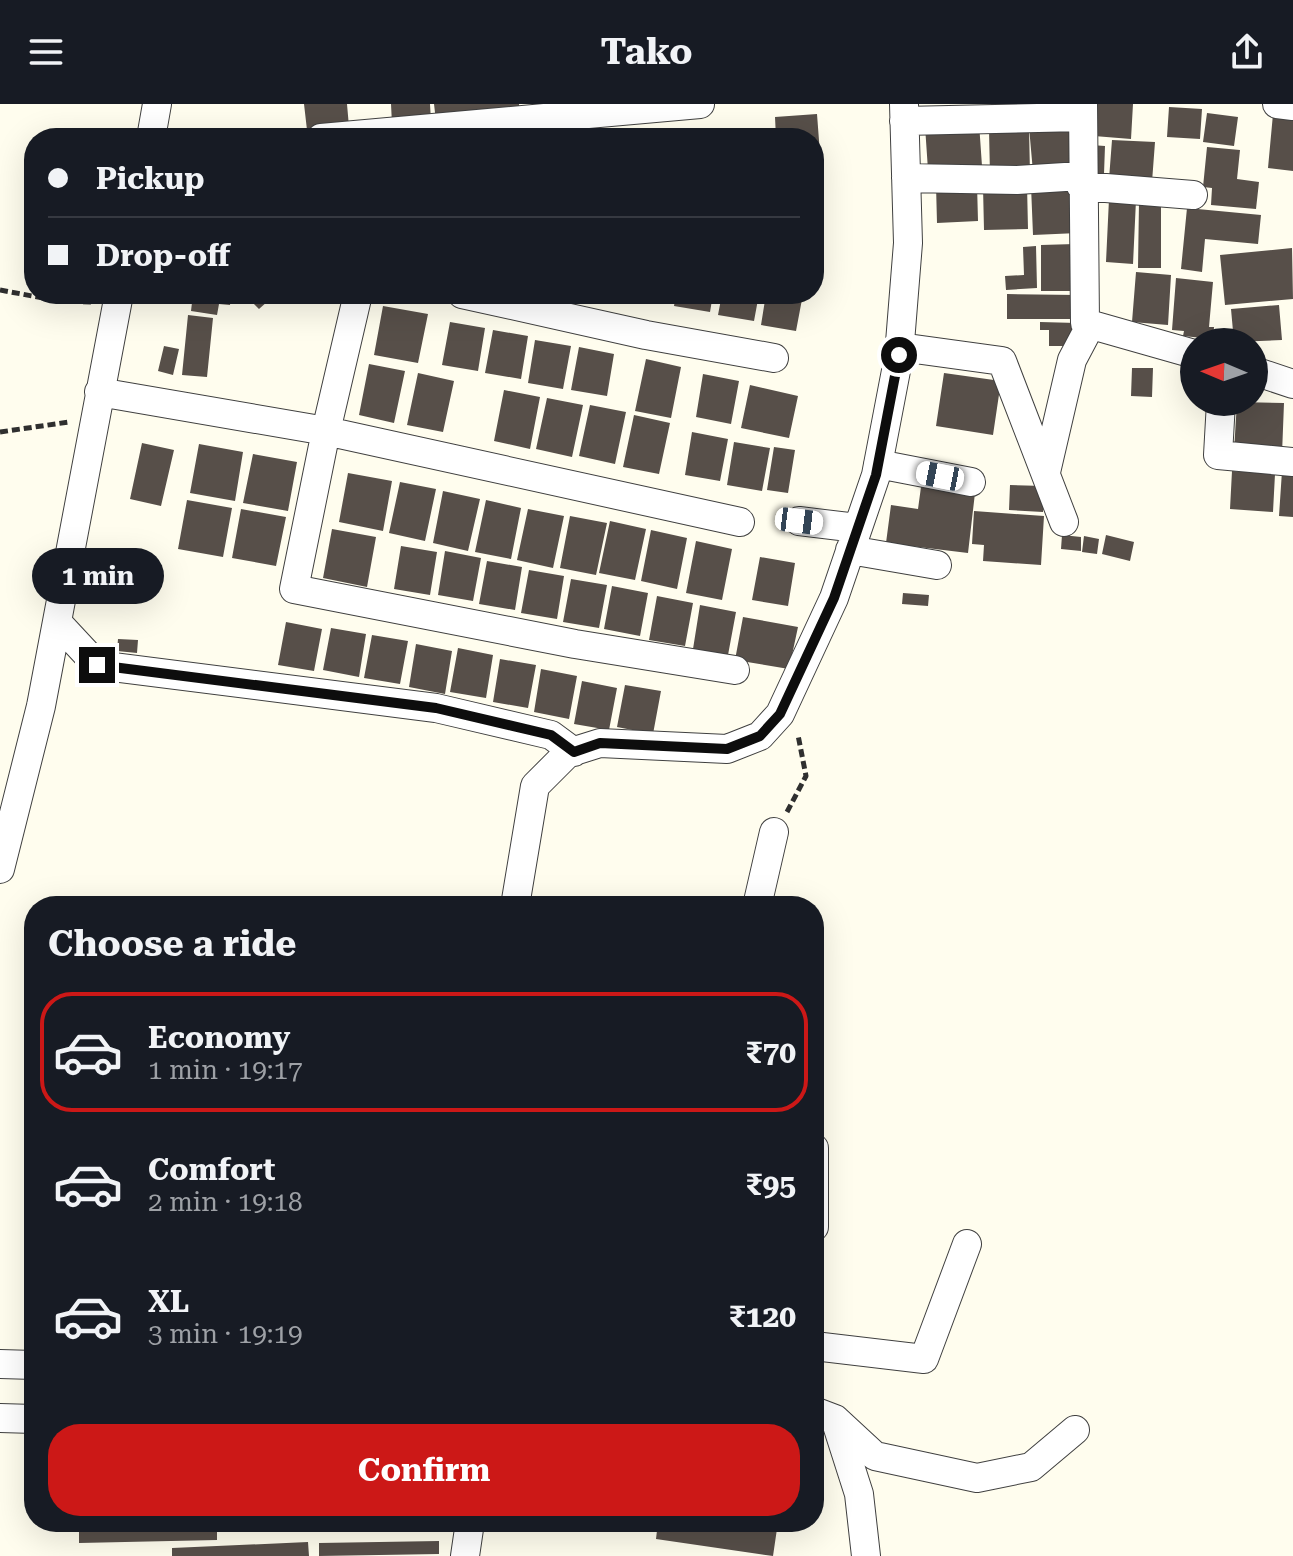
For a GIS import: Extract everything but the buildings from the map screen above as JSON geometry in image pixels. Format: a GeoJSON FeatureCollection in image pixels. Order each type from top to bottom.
{"type":"FeatureCollection","features":[{"type":"Feature","properties":{"kind":"street"},"geometry":{"type":"LineString","coordinates":[[153,128],[157,104]]}},
{"type":"Feature","properties":{"kind":"street"},"geometry":{"type":"LineString","coordinates":[[414,128],[582,110],[700,104]]}},
{"type":"Feature","properties":{"kind":"street"},"geometry":{"type":"LineString","coordinates":[[1277,104],[1293,106]]}},
{"type":"Feature","properties":{"kind":"street"},"geometry":{"type":"LineString","coordinates":[[517,896],[535,786],[574,752],[600,743],[727,749],[760,736],[782,709],[834,598],[878,464],[900,347],[908,243],[904,112],[1082,111],[1085,323],[1180,350]]}},
{"type":"Feature","properties":{"kind":"street"},"geometry":{"type":"LineString","coordinates":[[906,178],[1081,181],[1193,195]]}},
{"type":"Feature","properties":{"kind":"street"},"geometry":{"type":"LineString","coordinates":[[0,869],[41,706],[117,304]]}},
{"type":"Feature","properties":{"kind":"street"},"geometry":{"type":"LineString","coordinates":[[356,304],[294,589],[575,644],[735,670]]}},
{"type":"Feature","properties":{"kind":"street"},"geometry":{"type":"LineString","coordinates":[[507,304],[646,335],[774,358]]}},
{"type":"Feature","properties":{"kind":"street"},"geometry":{"type":"LineString","coordinates":[[1046,472],[1072,360],[1091,324]]}},
{"type":"Feature","properties":{"kind":"street"},"geometry":{"type":"LineString","coordinates":[[900,347],[1002,361],[1064,522]]}},
{"type":"Feature","properties":{"kind":"street"},"geometry":{"type":"LineString","coordinates":[[1268,376],[1293,384]]}},
{"type":"Feature","properties":{"kind":"street"},"geometry":{"type":"LineString","coordinates":[[96,406],[326,431],[740,522]]}},
{"type":"Feature","properties":{"kind":"street"},"geometry":{"type":"LineString","coordinates":[[1220,416],[1218,455],[1293,462]]}},
{"type":"Feature","properties":{"kind":"street"},"geometry":{"type":"LineString","coordinates":[[878,464],[971,482]]}},
{"type":"Feature","properties":{"kind":"street"},"geometry":{"type":"LineString","coordinates":[[799,521],[937,565]]}},
{"type":"Feature","properties":{"kind":"street"},"geometry":{"type":"LineString","coordinates":[[57,622],[97,665],[436,708],[551,735],[574,752]]}},
{"type":"Feature","properties":{"kind":"street"},"geometry":{"type":"LineString","coordinates":[[759,896],[774,832]]}},
{"type":"Feature","properties":{"kind":"street"},"geometry":{"type":"LineString","coordinates":[[824,1347],[924,1359],[967,1244]]}},
{"type":"Feature","properties":{"kind":"street"},"geometry":{"type":"LineString","coordinates":[[0,1364],[24,1365]]}},
{"type":"Feature","properties":{"kind":"street"},"geometry":{"type":"LineString","coordinates":[[824,1415],[875,1456],[977,1478],[1031,1467],[1075,1430]]}},
{"type":"Feature","properties":{"kind":"street"},"geometry":{"type":"LineString","coordinates":[[824,1415],[859,1494],[866,1556]]}},
{"type":"Feature","properties":{"kind":"street"},"geometry":{"type":"LineString","coordinates":[[0,1418],[24,1419]]}},
{"type":"Feature","properties":{"kind":"street"},"geometry":{"type":"LineString","coordinates":[[465,1556],[469,1532]]}},
{"type":"Feature","properties":{"kind":"path"},"geometry":{"type":"LineString","coordinates":[[0,290],[24,293]]}},
{"type":"Feature","properties":{"kind":"path"},"geometry":{"type":"LineString","coordinates":[[0,432],[96,406]]}},
{"type":"Feature","properties":{"kind":"path"},"geometry":{"type":"LineString","coordinates":[[774,832],[784,822],[806,776],[793,716],[782,709]]}},
{"type":"Feature","properties":{"kind":"route"},"geometry":{"type":"LineString","coordinates":[[97,665],[436,708],[551,735],[574,752],[600,743],[727,749],[760,736],[780,714],[834,598],[876,475],[899,355]]}}]}
